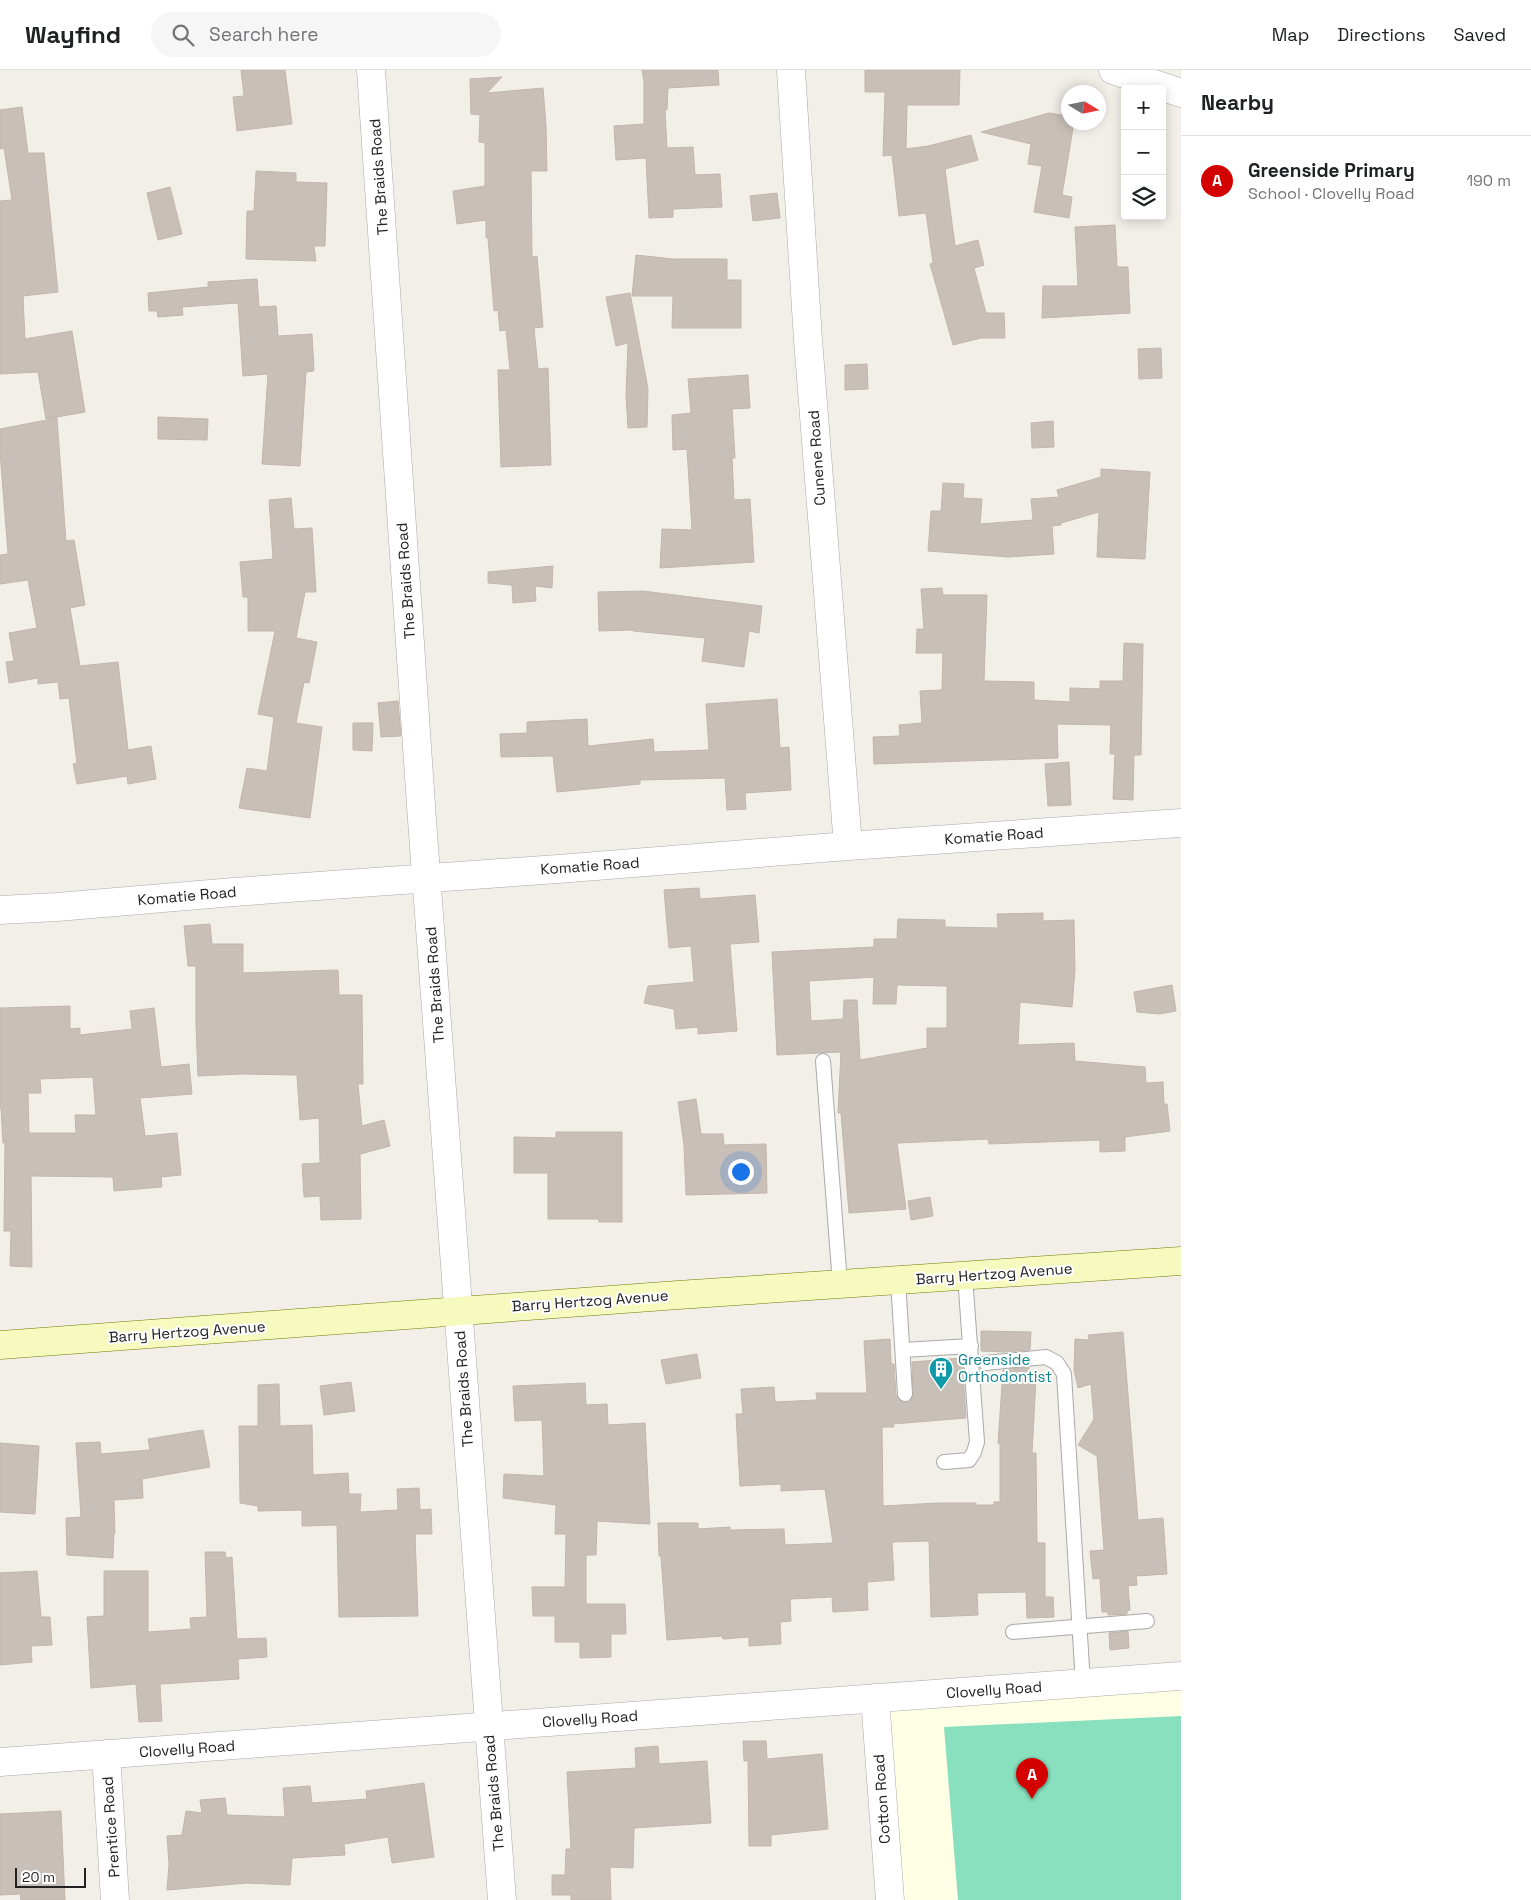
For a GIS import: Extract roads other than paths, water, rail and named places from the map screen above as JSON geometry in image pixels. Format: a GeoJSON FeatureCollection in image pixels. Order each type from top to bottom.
{"type":"FeatureCollection","features":[{"type":"Feature","properties":{"kind":"main road","name":"Barry Hertzog Avenue"},"geometry":{"type":"LineString","coordinates":[[0,1345],[459,1310],[1181,1261]]}},
{"type":"Feature","properties":{"kind":"street","name":"The Braids Road"},"geometry":{"type":"LineString","coordinates":[[371,70],[427,878],[502,1900]]}},
{"type":"Feature","properties":{"kind":"street","name":"Cunene Road"},"geometry":{"type":"LineString","coordinates":[[791,70],[808,340],[848,846]]}},
{"type":"Feature","properties":{"kind":"street"},"geometry":{"type":"LineString","coordinates":[[1113,70],[1181,93]]}},
{"type":"Feature","properties":{"kind":"street","name":"Komatie Road"},"geometry":{"type":"LineString","coordinates":[[0,910],[57,908],[234,892],[1181,823]]}},
{"type":"Feature","properties":{"kind":"street","name":"Clovelly Road"},"geometry":{"type":"LineString","coordinates":[[0,1762],[1181,1676]]}},
{"type":"Feature","properties":{"kind":"street","name":"Cotton Road"},"geometry":{"type":"LineString","coordinates":[[875,1698],[890,1900]]}},
{"type":"Feature","properties":{"kind":"street","name":"Prentice Road"},"geometry":{"type":"LineString","coordinates":[[106,1754],[115,1900]]}},
{"type":"Feature","properties":{"kind":"lane"},"geometry":{"type":"LineString","coordinates":[[823,1061],[840,1284]]}},
{"type":"Feature","properties":{"kind":"lane"},"geometry":{"type":"LineString","coordinates":[[944,1462],[969,1460],[977,1442],[965,1276]]}},
{"type":"Feature","properties":{"kind":"lane"},"geometry":{"type":"LineString","coordinates":[[898,1280],[905,1394]]}},
{"type":"Feature","properties":{"kind":"lane"},"geometry":{"type":"LineString","coordinates":[[903,1350],[971,1346]]}},
{"type":"Feature","properties":{"kind":"lane"},"geometry":{"type":"LineString","coordinates":[[986,1363],[1046,1357],[1057,1362],[1064,1374],[1083,1684]]}},
{"type":"Feature","properties":{"kind":"lane"},"geometry":{"type":"LineString","coordinates":[[1013,1632],[1147,1620]]}},
{"type":"Feature","properties":{"kind":"place","name":"Greenside Orthodontist"},"geometry":{"type":"Point","coordinates":[941,1390]}},
{"type":"Feature","properties":{"kind":"place","name":"Greenside Primary"},"geometry":{"type":"Point","coordinates":[1032,1799]}}]}
